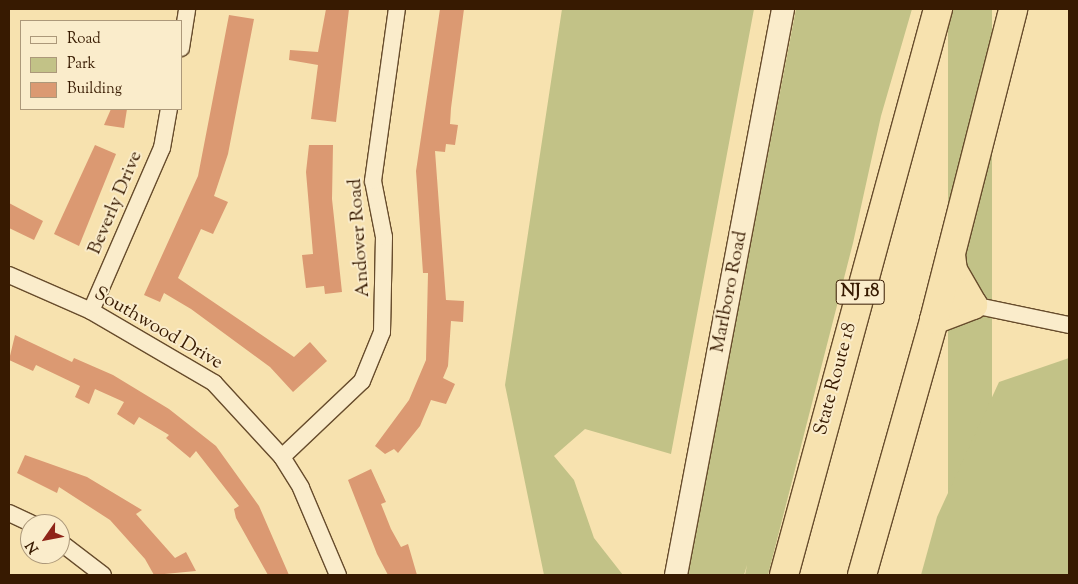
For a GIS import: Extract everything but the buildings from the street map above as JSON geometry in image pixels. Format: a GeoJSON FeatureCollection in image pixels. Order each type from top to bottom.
{"type":"FeatureCollection","features":[{"type":"Feature","properties":{"kind":"highway","name":"State Route 18"},"geometry":{"type":"LineString","coordinates":[[784,575],[938,9]]}},
{"type":"Feature","properties":{"kind":"highway"},"geometry":{"type":"LineString","coordinates":[[862,575],[934,320],[1013,9]]}},
{"type":"Feature","properties":{"kind":"highway"},"geometry":{"type":"LineString","coordinates":[[934,320],[973,305],[953,271],[951,252]]}},
{"type":"Feature","properties":{"kind":"street"},"geometry":{"type":"LineString","coordinates":[[182,42],[188,9]]}},
{"type":"Feature","properties":{"kind":"street","name":"Andover Road"},"geometry":{"type":"LineString","coordinates":[[282,457],[362,382],[382,332],[384,245],[374,181],[397,9]]}},
{"type":"Feature","properties":{"kind":"street","name":"Marlboro Road"},"geometry":{"type":"LineString","coordinates":[[676,575],[783,9]]}},
{"type":"Feature","properties":{"kind":"street","name":"Beverly Drive"},"geometry":{"type":"LineString","coordinates":[[91,311],[162,148],[169,110]]}},
{"type":"Feature","properties":{"kind":"street","name":"Southwood Drive"},"geometry":{"type":"LineString","coordinates":[[9,274],[91,311],[214,383],[282,457],[301,488],[338,575]]}},
{"type":"Feature","properties":{"kind":"street"},"geometry":{"type":"LineString","coordinates":[[973,305],[1069,325]]}},
{"type":"Feature","properties":{"kind":"street"},"geometry":{"type":"LineString","coordinates":[[70,550],[102,575]]}},
{"type":"Feature","properties":{"kind":"green space"},"geometry":{"type":"Polygon","coordinates":[[[562,9],[754,9],[671,454],[585,429],[554,456],[574,480],[594,538],[623,575],[544,575],[505,385],[562,9]]]}},
{"type":"Feature","properties":{"kind":"green space"},"geometry":{"type":"Polygon","coordinates":[[[796,9],[912,9],[881,116],[853,243],[768,575],[745,575],[747,565],[744,575],[687,575],[796,9]]]}},
{"type":"Feature","properties":{"kind":"green space"},"geometry":{"type":"Polygon","coordinates":[[[948,9],[992,9],[992,575],[948,575],[948,9]]]}},
{"type":"Feature","properties":{"kind":"green space"},"geometry":{"type":"Polygon","coordinates":[[[1069,358],[1069,575],[921,575],[937,517],[999,382],[1069,358]]]}}]}
